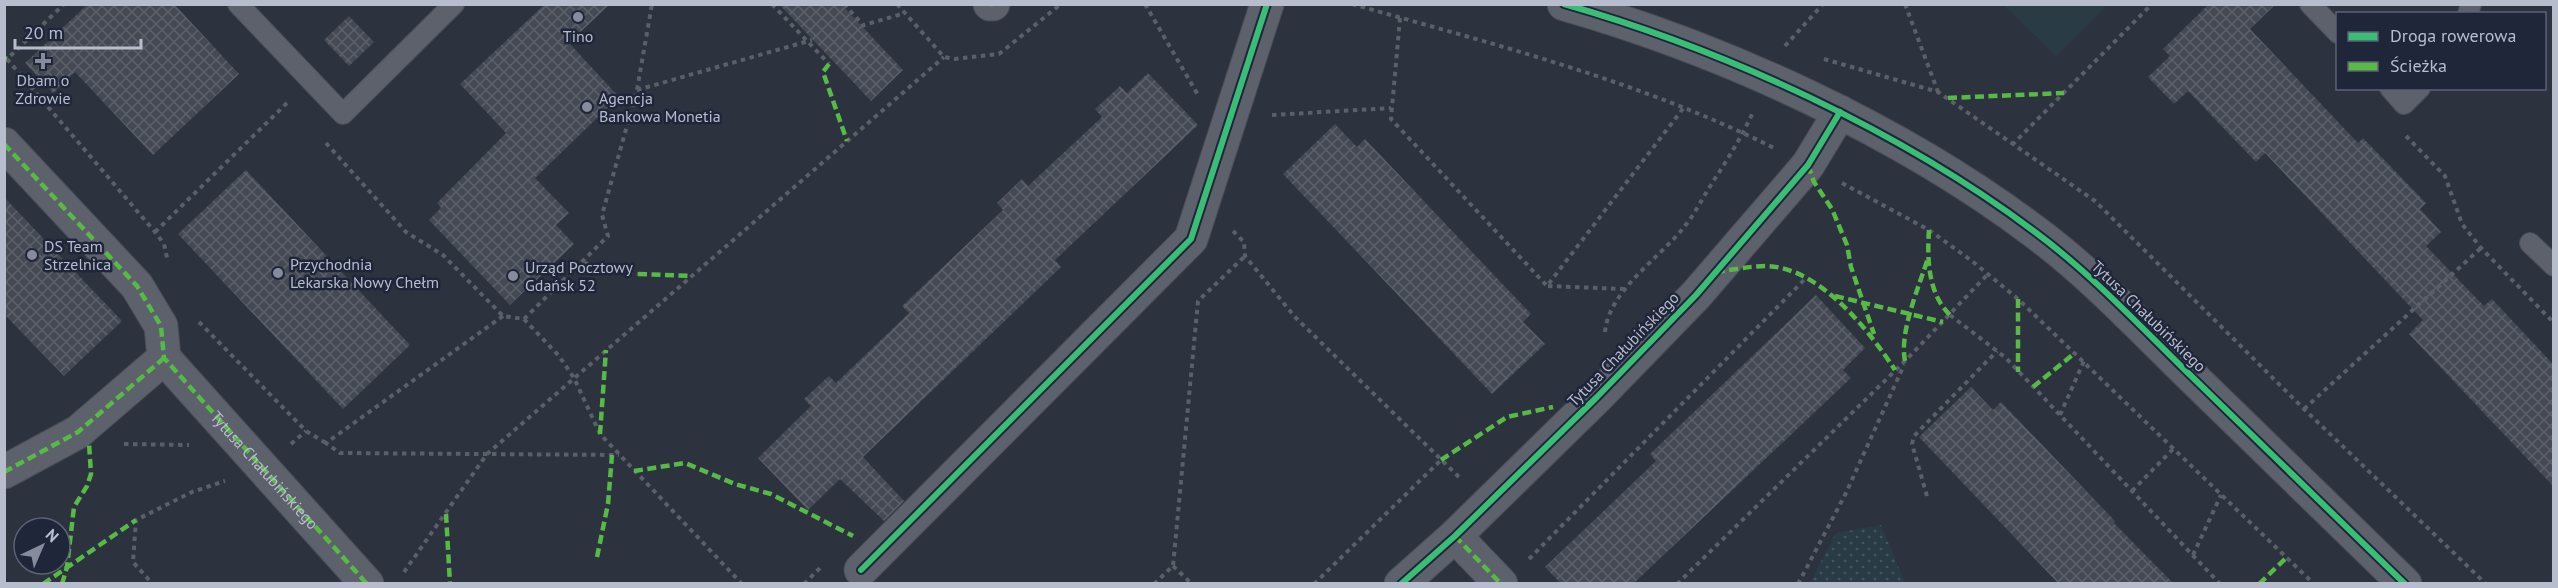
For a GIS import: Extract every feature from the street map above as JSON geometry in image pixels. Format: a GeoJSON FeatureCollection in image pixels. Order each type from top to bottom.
{"type":"FeatureCollection","features":[{"type":"Feature","properties":{"kind":"street"},"geometry":{"type":"LineString","coordinates":[[861,570],[1191,240],[1267,4]]}},
{"type":"Feature","properties":{"kind":"street","name":"Tytusa Chałubińskiego"},"geometry":{"type":"LineString","coordinates":[[1564,4],[1631,23],[1768,79],[1840,112],[1974,188],[2037,233],[2096,283],[2404,584]]}},
{"type":"Feature","properties":{"kind":"street","name":"Tytusa Chałubińskiego"},"geometry":{"type":"LineString","coordinates":[[1401,584],[1455,536],[1597,397],[1696,295],[1808,165],[1840,112]]}},
{"type":"Feature","properties":{"kind":"street"},"geometry":{"type":"LineString","coordinates":[[4,144],[137,286],[160,326],[164,358],[78,432],[4,472]]}},
{"type":"Feature","properties":{"kind":"street","name":"Tytusa Chałubińskiego"},"geometry":{"type":"LineString","coordinates":[[164,358],[367,584]]}},
{"type":"Feature","properties":{"kind":"street"},"geometry":{"type":"LineString","coordinates":[[1455,536],[1512,574]]}},
{"type":"Feature","properties":{"kind":"lane"},"geometry":{"type":"LineString","coordinates":[[238,4],[343,114],[454,4]]}},
{"type":"Feature","properties":{"kind":"lane"},"geometry":{"type":"LineString","coordinates":[[2310,4],[2336,32]]}},
{"type":"Feature","properties":{"kind":"lane"},"geometry":{"type":"LineString","coordinates":[[2392,90],[2404,104],[2418,90]]}},
{"type":"Feature","properties":{"kind":"lane"},"geometry":{"type":"LineString","coordinates":[[2530,243],[2553,266]]}},
{"type":"Feature","properties":{"kind":"path"},"geometry":{"type":"LineString","coordinates":[[4,62],[64,4]]}},
{"type":"Feature","properties":{"kind":"path"},"geometry":{"type":"LineString","coordinates":[[524,319],[608,237],[602,215],[637,90],[652,4]]}},
{"type":"Feature","properties":{"kind":"path"},"geometry":{"type":"LineString","coordinates":[[772,4],[810,40],[829,64]]}},
{"type":"Feature","properties":{"kind":"path"},"geometry":{"type":"LineString","coordinates":[[843,4],[862,25],[905,13]]}},
{"type":"Feature","properties":{"kind":"path"},"geometry":{"type":"LineString","coordinates":[[411,565],[487,454],[944,57],[897,4]]}},
{"type":"Feature","properties":{"kind":"path"},"geometry":{"type":"LineString","coordinates":[[1145,4],[1213,120],[1391,108]]}},
{"type":"Feature","properties":{"kind":"path"},"geometry":{"type":"LineString","coordinates":[[1352,4],[1610,79],[1685,106],[1808,165],[1929,230],[1988,274],[2034,314],[2314,584]]}},
{"type":"Feature","properties":{"kind":"path"},"geometry":{"type":"LineString","coordinates":[[1791,39],[1823,4]]}},
{"type":"Feature","properties":{"kind":"path"},"geometry":{"type":"LineString","coordinates":[[1905,4],[1938,92]]}},
{"type":"Feature","properties":{"kind":"path"},"geometry":{"type":"LineString","coordinates":[[2012,145],[2152,4]]}},
{"type":"Feature","properties":{"kind":"path"},"geometry":{"type":"LineString","coordinates":[[1400,18],[1391,119],[1547,286],[1624,290]]}},
{"type":"Feature","properties":{"kind":"path"},"geometry":{"type":"LineString","coordinates":[[637,90],[810,40]]}},
{"type":"Feature","properties":{"kind":"path"},"geometry":{"type":"LineString","coordinates":[[1604,339],[1607,316],[1624,290],[1662,253],[1686,225],[1744,133],[1768,79]]}},
{"type":"Feature","properties":{"kind":"path"},"geometry":{"type":"LineString","coordinates":[[287,94],[288,102],[296,110]]}},
{"type":"Feature","properties":{"kind":"path"},"geometry":{"type":"LineString","coordinates":[[155,231],[288,102]]}},
{"type":"Feature","properties":{"kind":"path"},"geometry":{"type":"LineString","coordinates":[[1547,286],[1685,106]]}},
{"type":"Feature","properties":{"kind":"path"},"geometry":{"type":"LineString","coordinates":[[2405,135],[2445,176],[2462,224],[2481,248],[2553,323]]}},
{"type":"Feature","properties":{"kind":"path"},"geometry":{"type":"LineString","coordinates":[[320,136],[406,232],[443,255],[503,316],[524,319],[559,356],[574,378],[600,435],[742,584]]}},
{"type":"Feature","properties":{"kind":"path"},"geometry":{"type":"LineString","coordinates":[[1244,242],[1245,256],[1295,317],[1487,504]]}},
{"type":"Feature","properties":{"kind":"path"},"geometry":{"type":"LineString","coordinates":[[2304,409],[2481,248]]}},
{"type":"Feature","properties":{"kind":"path"},"geometry":{"type":"LineString","coordinates":[[1155,584],[1173,566],[1198,302],[1245,256]]}},
{"type":"Feature","properties":{"kind":"path"},"geometry":{"type":"LineString","coordinates":[[583,262],[638,274]]}},
{"type":"Feature","properties":{"kind":"path"},"geometry":{"type":"LineString","coordinates":[[1677,584],[1905,361],[1988,274]]}},
{"type":"Feature","properties":{"kind":"path"},"geometry":{"type":"LineString","coordinates":[[1512,574],[1805,279]]}},
{"type":"Feature","properties":{"kind":"path"},"geometry":{"type":"LineString","coordinates":[[1950,315],[1997,351],[2220,584]]}},
{"type":"Feature","properties":{"kind":"path"},"geometry":{"type":"LineString","coordinates":[[503,316],[326,443],[340,453],[620,455]]}},
{"type":"Feature","properties":{"kind":"path"},"geometry":{"type":"LineString","coordinates":[[1927,496],[1912,444],[1914,436],[1997,351]]}},
{"type":"Feature","properties":{"kind":"path"},"geometry":{"type":"LineString","coordinates":[[1798,584],[1846,493],[1905,361]]}},
{"type":"Feature","properties":{"kind":"path"},"geometry":{"type":"LineString","coordinates":[[2060,415],[2084,361]]}},
{"type":"Feature","properties":{"kind":"path"},"geometry":{"type":"LineString","coordinates":[[299,437],[306,431]]}},
{"type":"Feature","properties":{"kind":"path"},"geometry":{"type":"LineString","coordinates":[[78,432],[89,443],[200,445]]}},
{"type":"Feature","properties":{"kind":"path"},"geometry":{"type":"LineString","coordinates":[[2132,491],[2173,448]]}},
{"type":"Feature","properties":{"kind":"path"},"geometry":{"type":"LineString","coordinates":[[1314,584],[1441,460]]}},
{"type":"Feature","properties":{"kind":"path"},"geometry":{"type":"LineString","coordinates":[[149,580],[133,562],[136,520],[192,492],[230,479]]}},
{"type":"Feature","properties":{"kind":"path"},"geometry":{"type":"LineString","coordinates":[[2193,555],[2221,495]]}},
{"type":"Feature","properties":{"kind":"path"},"geometry":{"type":"LineString","coordinates":[[1173,566],[1192,584]]}},
{"type":"Feature","properties":{"kind":"shaded area"},"geometry":{"type":"Polygon","coordinates":[[[2004,5],[2107,5],[2056,56],[2004,5]]]}},
{"type":"Feature","properties":{"kind":"shaded area"},"geometry":{"type":"Polygon","coordinates":[[[1881,525],[1905,583],[1810,583],[1836,533],[1881,525]]]}},
{"type":"Feature","properties":{"kind":"building"},"geometry":{"type":"Polygon","coordinates":[[[88,4],[174,4],[239,74],[153,155],[75,72],[53,93],[25,63],[88,4]]]}},
{"type":"Feature","properties":{"kind":"building"},"geometry":{"type":"Polygon","coordinates":[[[545,4],[610,4],[569,43],[619,97],[535,178],[569,213],[556,225],[574,244],[510,305],[429,220],[441,208],[437,203],[506,133],[460,84],[545,4]]]}},
{"type":"Feature","properties":{"kind":"building"},"geometry":{"type":"Polygon","coordinates":[[[779,4],[841,4],[903,70],[871,101],[779,4]]]}},
{"type":"Feature","properties":{"kind":"building"},"geometry":{"type":"Polygon","coordinates":[[[2209,4],[2276,4],[2250,29],[2358,143],[2363,138],[2426,203],[2420,209],[2441,232],[2426,246],[2484,306],[2492,299],[2553,364],[2553,486],[2409,334],[2423,320],[2265,153],[2256,162],[2188,91],[2174,104],[2148,77],[2170,56],[2163,49],[2209,4]]]}},
{"type":"Feature","properties":{"kind":"building"},"geometry":{"type":"Polygon","coordinates":[[[349,16],[374,42],[349,66],[324,40],[349,16]]]}},
{"type":"Feature","properties":{"kind":"building"},"geometry":{"type":"Polygon","coordinates":[[[1148,73],[1198,125],[1055,260],[1061,267],[863,457],[904,501],[884,521],[840,479],[808,510],[758,458],[811,406],[804,399],[829,376],[836,383],[909,313],[902,306],[1003,210],[997,203],[1022,179],[1028,186],[1102,117],[1095,109],[1120,86],[1127,93],[1148,73]]]}},
{"type":"Feature","properties":{"kind":"building"},"geometry":{"type":"Polygon","coordinates":[[[1335,124],[1357,147],[1365,139],[1531,314],[1523,322],[1545,344],[1492,394],[1283,174],[1335,124]]]}},
{"type":"Feature","properties":{"kind":"building","name":"Przychodnia Lekarska Nowy Chełm"},"geometry":{"type":"Polygon","coordinates":[[[246,170],[410,345],[343,409],[178,234],[246,170]]]}},
{"type":"Feature","properties":{"kind":"building","name":"DS Team Strzelnica"},"geometry":{"type":"Polygon","coordinates":[[[4,197],[122,321],[64,376],[4,314],[4,197]]]}},
{"type":"Feature","properties":{"kind":"building"},"geometry":{"type":"Polygon","coordinates":[[[1816,295],[1865,348],[1843,370],[1851,378],[1633,584],[1561,584],[1545,567],[1656,461],[1650,454],[1816,295]]]}},
{"type":"Feature","properties":{"kind":"building"},"geometry":{"type":"Polygon","coordinates":[[[1971,387],[1993,410],[2001,402],[2174,584],[2059,584],[1919,437],[1971,387]]]}},
{"type":"Feature","properties":{"kind":"marked path"},"geometry":{"type":"LineString","coordinates":[[829,64],[823,72],[847,141]]}},
{"type":"Feature","properties":{"kind":"marked path"},"geometry":{"type":"LineString","coordinates":[[1948,98],[2064,93]]}},
{"type":"Feature","properties":{"kind":"marked path"},"geometry":{"type":"LineString","coordinates":[[4,144],[137,286],[161,326],[164,358],[367,584]]}},
{"type":"Feature","properties":{"kind":"marked path"},"geometry":{"type":"LineString","coordinates":[[1808,165],[1814,182],[1832,209],[1847,245],[1851,267],[1874,334]]}},
{"type":"Feature","properties":{"kind":"marked path"},"geometry":{"type":"LineString","coordinates":[[1929,230],[1930,276],[1937,297],[1950,315]]}},
{"type":"Feature","properties":{"kind":"marked path"},"geometry":{"type":"LineString","coordinates":[[1905,361],[1907,323],[1928,258]]}},
{"type":"Feature","properties":{"kind":"marked path"},"geometry":{"type":"LineString","coordinates":[[1716,272],[1766,266],[1786,269],[1805,277],[1841,303],[1871,337],[1895,370]]}},
{"type":"Feature","properties":{"kind":"marked path"},"geometry":{"type":"LineString","coordinates":[[638,274],[692,276]]}},
{"type":"Feature","properties":{"kind":"marked path"},"geometry":{"type":"LineString","coordinates":[[1835,296],[1943,322]]}},
{"type":"Feature","properties":{"kind":"marked path"},"geometry":{"type":"LineString","coordinates":[[2018,299],[2018,372]]}},
{"type":"Feature","properties":{"kind":"marked path"},"geometry":{"type":"LineString","coordinates":[[600,434],[606,350]]}},
{"type":"Feature","properties":{"kind":"marked path"},"geometry":{"type":"LineString","coordinates":[[2033,387],[2075,353]]}},
{"type":"Feature","properties":{"kind":"marked path"},"geometry":{"type":"LineString","coordinates":[[4,472],[78,432],[164,358]]}},
{"type":"Feature","properties":{"kind":"marked path"},"geometry":{"type":"LineString","coordinates":[[1441,460],[1507,417],[1553,407]]}},
{"type":"Feature","properties":{"kind":"marked path"},"geometry":{"type":"LineString","coordinates":[[62,584],[67,567],[74,507],[87,486],[91,474],[89,443]]}},
{"type":"Feature","properties":{"kind":"marked path"},"geometry":{"type":"LineString","coordinates":[[597,557],[608,504],[612,455]]}},
{"type":"Feature","properties":{"kind":"marked path"},"geometry":{"type":"LineString","coordinates":[[634,471],[685,463],[735,484],[771,494],[853,536]]}},
{"type":"Feature","properties":{"kind":"marked path"},"geometry":{"type":"LineString","coordinates":[[446,514],[450,584]]}},
{"type":"Feature","properties":{"kind":"marked path"},"geometry":{"type":"LineString","coordinates":[[43,584],[136,520]]}},
{"type":"Feature","properties":{"kind":"marked path"},"geometry":{"type":"LineString","coordinates":[[1455,536],[1501,584]]}},
{"type":"Feature","properties":{"kind":"marked path"},"geometry":{"type":"LineString","coordinates":[[2259,584],[2286,558]]}},
{"type":"Feature","properties":{"kind":"cycle path"},"geometry":{"type":"LineString","coordinates":[[861,570],[1191,239],[1267,4]]}},
{"type":"Feature","properties":{"kind":"cycle path"},"geometry":{"type":"LineString","coordinates":[[1564,4],[1687,45],[1810,97],[1928,160],[1983,195],[2055,247],[2093,281],[2405,584]]}},
{"type":"Feature","properties":{"kind":"cycle path"},"geometry":{"type":"LineString","coordinates":[[1401,584],[1455,536],[1597,397],[1696,295],[1808,165],[1840,112]]}},
{"type":"Feature","properties":{"kind":"place","name":"Tino"},"geometry":{"type":"Point","coordinates":[578,17]}},
{"type":"Feature","properties":{"kind":"place","name":"Dbam o Zdrowie"},"geometry":{"type":"Point","coordinates":[43,61]}},
{"type":"Feature","properties":{"kind":"place","name":"Agencja Bankowa Monetia"},"geometry":{"type":"Point","coordinates":[587,107]}},
{"type":"Feature","properties":{"kind":"place","name":"DS Team Strzelnica"},"geometry":{"type":"Point","coordinates":[32,255]}},
{"type":"Feature","properties":{"kind":"place","name":"Przychodnia Lekarska Nowy Chełm"},"geometry":{"type":"Point","coordinates":[278,273]}},
{"type":"Feature","properties":{"kind":"place","name":"Urząd Pocztowy Gdańsk 52"},"geometry":{"type":"Point","coordinates":[513,276]}}]}
